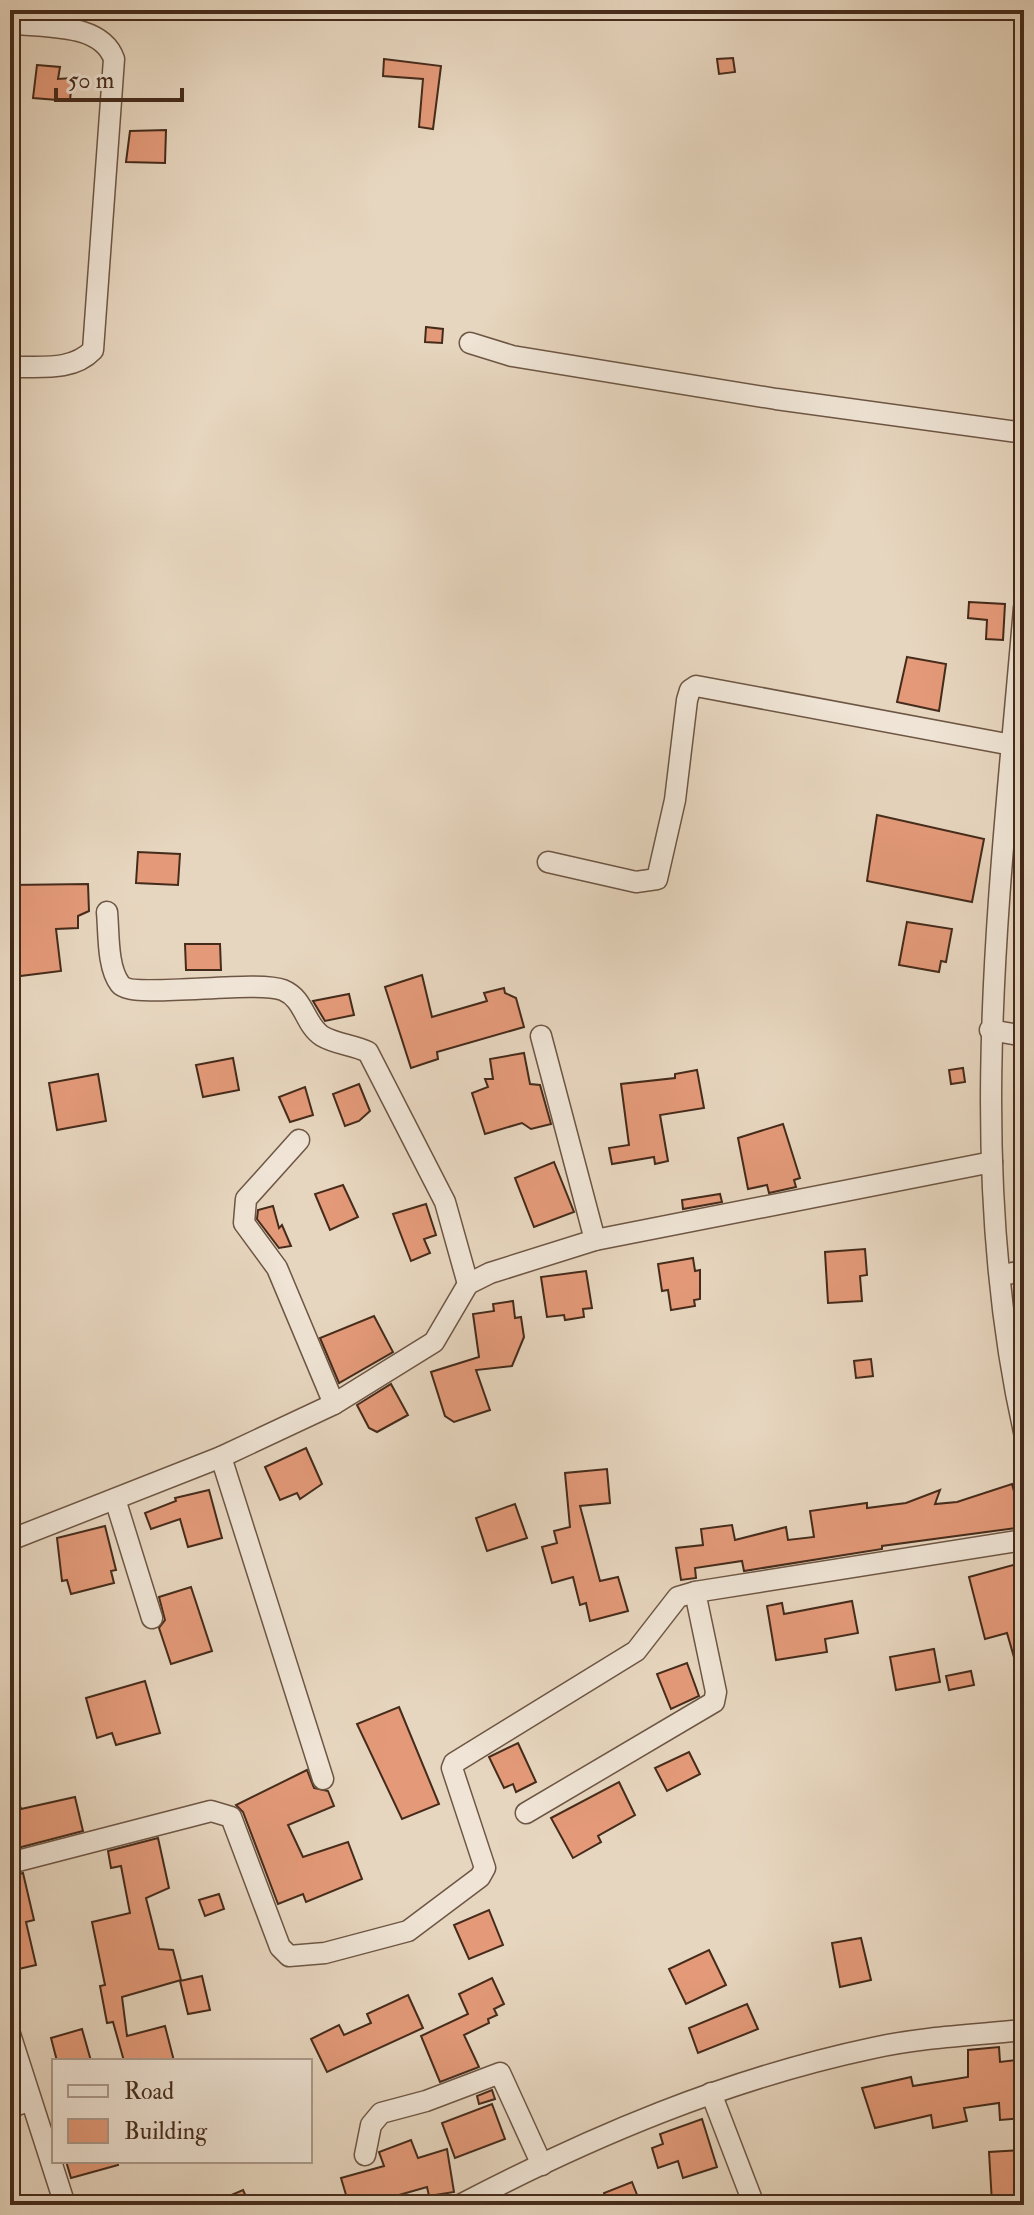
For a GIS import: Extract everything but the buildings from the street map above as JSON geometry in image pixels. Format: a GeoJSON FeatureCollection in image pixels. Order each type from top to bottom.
{"type":"FeatureCollection","features":[{"type":"Feature","properties":{"kind":"street"},"geometry":{"type":"LineString","coordinates":[[10,23],[93,34],[109,44],[114,59],[93,350],[83,360],[70,365],[10,367]]}},
{"type":"Feature","properties":{"kind":"street"},"geometry":{"type":"LineString","coordinates":[[470,343],[512,356],[776,399],[1024,433]]}},
{"type":"Feature","properties":{"kind":"street"},"geometry":{"type":"LineString","coordinates":[[1024,608],[990,1030],[992,1162],[1001,1275],[1014,1386],[1024,1432]]}},
{"type":"Feature","properties":{"kind":"street"},"geometry":{"type":"LineString","coordinates":[[548,862],[636,882],[657,879],[675,800],[687,700],[690,690],[696,686],[1012,745]]}},
{"type":"Feature","properties":{"kind":"street"},"geometry":{"type":"LineString","coordinates":[[107,912],[114,975],[122,988],[134,992],[195,987],[281,989],[303,1007],[321,1035],[368,1052],[445,1202],[468,1284]]}},
{"type":"Feature","properties":{"kind":"street"},"geometry":{"type":"LineString","coordinates":[[990,1030],[1024,1036]]}},
{"type":"Feature","properties":{"kind":"street"},"geometry":{"type":"LineString","coordinates":[[541,1036],[595,1240]]}},
{"type":"Feature","properties":{"kind":"street"},"geometry":{"type":"LineString","coordinates":[[299,1140],[246,1199],[244,1223],[277,1268],[334,1404]]}},
{"type":"Feature","properties":{"kind":"street"},"geometry":{"type":"LineString","coordinates":[[10,1540],[221,1457],[334,1404],[434,1342],[468,1284],[490,1273],[595,1240],[992,1162]]}},
{"type":"Feature","properties":{"kind":"street"},"geometry":{"type":"LineString","coordinates":[[1001,1275],[1024,1271]]}},
{"type":"Feature","properties":{"kind":"street"},"geometry":{"type":"LineString","coordinates":[[221,1457],[323,1779]]}},
{"type":"Feature","properties":{"kind":"street"},"geometry":{"type":"LineString","coordinates":[[115,1499],[152,1618]]}},
{"type":"Feature","properties":{"kind":"street"},"geometry":{"type":"LineString","coordinates":[[10,1863],[167,1820],[220,1812],[231,1817],[280,1947],[289,1956],[325,1953],[408,1931],[480,1877],[485,1868],[452,1768],[454,1763],[636,1651],[678,1597],[1024,1540]]}},
{"type":"Feature","properties":{"kind":"street"},"geometry":{"type":"LineString","coordinates":[[526,1813],[714,1702],[716,1692],[695,1592]]}},
{"type":"Feature","properties":{"kind":"street"},"geometry":{"type":"LineString","coordinates":[[460,2205],[632,2121],[785,2069],[876,2047],[1024,2030]]}},
{"type":"Feature","properties":{"kind":"street"},"geometry":{"type":"LineString","coordinates":[[10,2034],[20,2104],[65,2205]]}},
{"type":"Feature","properties":{"kind":"street"},"geometry":{"type":"LineString","coordinates":[[365,2155],[371,2125],[381,2113],[426,2101],[500,2073],[542,2165]]}},
{"type":"Feature","properties":{"kind":"street"},"geometry":{"type":"LineString","coordinates":[[711,2093],[754,2205]]}}]}
